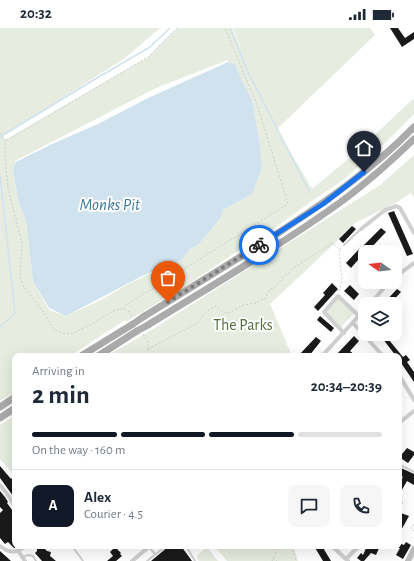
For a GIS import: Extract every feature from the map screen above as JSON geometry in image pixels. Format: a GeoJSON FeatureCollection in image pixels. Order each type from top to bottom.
{"type":"FeatureCollection","features":[{"type":"Feature","properties":{"kind":"main road"},"geometry":{"type":"LineString","coordinates":[[85,353],[133,320],[143,317],[252,250],[323,204],[385,154],[414,126]]}},
{"type":"Feature","properties":{"kind":"main road"},"geometry":{"type":"LineString","coordinates":[[103,353],[140,332],[148,325],[328,211],[391,161],[414,139]]}},
{"type":"Feature","properties":{"kind":"main road"},"geometry":{"type":"LineString","coordinates":[[0,407],[12,399]]}},
{"type":"Feature","properties":{"kind":"main road"},"geometry":{"type":"LineString","coordinates":[[0,418],[12,410]]}},
{"type":"Feature","properties":{"kind":"main road"},"geometry":{"type":"LineString","coordinates":[[408,561],[414,549]]}},
{"type":"Feature","properties":{"kind":"street"},"geometry":{"type":"LineString","coordinates":[[361,229],[385,210],[396,206],[400,208],[414,233]]}},
{"type":"Feature","properties":{"kind":"street"},"geometry":{"type":"LineString","coordinates":[[402,272],[414,263]]}},
{"type":"Feature","properties":{"kind":"street"},"geometry":{"type":"LineString","coordinates":[[376,297],[383,289]]}},
{"type":"Feature","properties":{"kind":"street"},"geometry":{"type":"LineString","coordinates":[[344,333],[324,312],[338,296],[358,315]]}},
{"type":"Feature","properties":{"kind":"street"},"geometry":{"type":"LineString","coordinates":[[325,353],[358,317]]}},
{"type":"Feature","properties":{"kind":"street"},"geometry":{"type":"LineString","coordinates":[[353,323],[380,353]]}},
{"type":"Feature","properties":{"kind":"street"},"geometry":{"type":"LineString","coordinates":[[402,380],[414,400]]}},
{"type":"Feature","properties":{"kind":"street"},"geometry":{"type":"LineString","coordinates":[[402,421],[414,411]]}},
{"type":"Feature","properties":{"kind":"street"},"geometry":{"type":"LineString","coordinates":[[0,485],[12,502]]}},
{"type":"Feature","properties":{"kind":"street"},"geometry":{"type":"LineString","coordinates":[[0,546],[10,552],[19,552],[22,549]]}},
{"type":"Feature","properties":{"kind":"street"},"geometry":{"type":"LineString","coordinates":[[132,561],[146,549]]}},
{"type":"Feature","properties":{"kind":"street"},"geometry":{"type":"LineString","coordinates":[[335,549],[347,560],[356,549]]}},
{"type":"Feature","properties":{"kind":"street"},"geometry":{"type":"LineString","coordinates":[[19,552],[24,559]]}},
{"type":"Feature","properties":{"kind":"lane"},"geometry":{"type":"LineString","coordinates":[[344,245],[361,229]]}},
{"type":"Feature","properties":{"kind":"lane"},"geometry":{"type":"LineString","coordinates":[[402,466],[414,472]]}},
{"type":"Feature","properties":{"kind":"lane"},"geometry":{"type":"LineString","coordinates":[[74,549],[83,561]]}},
{"type":"Feature","properties":{"kind":"lane"},"geometry":{"type":"LineString","coordinates":[[152,549],[155,554]]}},
{"type":"Feature","properties":{"kind":"lane"},"geometry":{"type":"LineString","coordinates":[[147,561],[162,549]]}},
{"type":"Feature","properties":{"kind":"lane"},"geometry":{"type":"LineString","coordinates":[[188,549],[195,561]]}},
{"type":"Feature","properties":{"kind":"lane"},"geometry":{"type":"LineString","coordinates":[[24,559],[28,555],[33,556],[36,561]]}},
{"type":"Feature","properties":{"kind":"path"},"geometry":{"type":"LineString","coordinates":[[5,140],[148,58],[177,28]]}},
{"type":"Feature","properties":{"kind":"path"},"geometry":{"type":"LineString","coordinates":[[123,309],[126,305],[288,204],[256,102],[225,28]]}},
{"type":"Feature","properties":{"kind":"path"},"geometry":{"type":"LineString","coordinates":[[0,133],[5,140],[8,188],[22,243],[20,277],[24,287],[42,310],[53,328],[61,333],[71,334],[113,311],[123,309],[130,312],[133,320]]}},
{"type":"Feature","properties":{"kind":"path"},"geometry":{"type":"LineString","coordinates":[[148,349],[196,324],[206,312],[216,306],[223,312],[229,313],[243,305],[257,303],[264,299],[269,290],[273,288],[293,268],[333,243],[340,250]]}},
{"type":"Feature","properties":{"kind":"path"},"geometry":{"type":"LineString","coordinates":[[338,296],[342,280],[339,252],[344,245]]}},
{"type":"Feature","properties":{"kind":"path"},"geometry":{"type":"LineString","coordinates":[[140,332],[148,342],[149,353]]}},
{"type":"Feature","properties":{"kind":"path"},"geometry":{"type":"LineString","coordinates":[[414,525],[412,525],[411,528],[414,531]]}},
{"type":"Feature","properties":{"kind":"path"},"geometry":{"type":"LineString","coordinates":[[272,561],[278,549]]}},
{"type":"Feature","properties":{"kind":"path"},"geometry":{"type":"LineString","coordinates":[[293,549],[296,561]]}},
{"type":"Feature","properties":{"kind":"path"},"geometry":{"type":"LineString","coordinates":[[273,558],[277,561]]}},
{"type":"Feature","properties":{"kind":"green space"},"geometry":{"type":"Polygon","coordinates":[[[0,28],[160,28],[125,58],[3,136],[5,140],[148,57],[177,28],[232,28],[243,54],[233,28],[370,28],[375,35],[277,129],[312,189],[352,156],[414,98],[414,114],[382,146],[343,180],[272,230],[187,285],[126,322],[125,320],[75,353],[12,353],[12,394],[0,401],[0,28]],[[228,60],[156,88],[13,162],[16,162],[13,170],[19,205],[26,220],[33,281],[49,310],[66,316],[101,300],[130,283],[180,260],[190,249],[198,245],[220,219],[223,210],[250,195],[262,168],[260,144],[252,100],[235,64],[228,62],[228,60]]]}},
{"type":"Feature","properties":{"kind":"green space","name":"The Parks"},"geometry":{"type":"Polygon","coordinates":[[[414,155],[414,196],[413,197],[411,193],[397,202],[355,223],[270,304],[291,353],[112,353],[155,328],[380,185],[414,155]]]}},
{"type":"Feature","properties":{"kind":"green space"},"geometry":{"type":"Polygon","coordinates":[[[338,298],[355,312],[341,327],[326,312],[338,298]]]}},
{"type":"Feature","properties":{"kind":"green space"},"geometry":{"type":"Polygon","coordinates":[[[12,417],[12,473],[0,459],[0,425],[12,417]]]}},
{"type":"Feature","properties":{"kind":"green space"},"geometry":{"type":"Polygon","coordinates":[[[203,549],[208,549],[218,561],[199,561],[196,556],[204,550],[203,549]]]}},
{"type":"Feature","properties":{"kind":"green space"},"geometry":{"type":"Polygon","coordinates":[[[217,549],[294,549],[298,561],[227,561],[217,549]]]}},
{"type":"Feature","properties":{"kind":"water","name":"Monks Pit"},"geometry":{"type":"Polygon","coordinates":[[[228,62],[235,64],[252,100],[260,144],[262,168],[252,194],[223,210],[220,219],[198,245],[190,249],[181,260],[140,277],[66,316],[49,308],[33,281],[26,220],[19,205],[13,169],[16,162],[100,123],[148,98],[228,62]]]}},
{"type":"Feature","properties":{"kind":"building"},"geometry":{"type":"Polygon","coordinates":[[[390,28],[398,28],[405,38],[414,32],[414,39],[402,47],[390,28]]]}},
{"type":"Feature","properties":{"kind":"building"},"geometry":{"type":"Polygon","coordinates":[[[394,211],[413,254],[407,256],[388,213],[394,211]]]}},
{"type":"Feature","properties":{"kind":"building"},"geometry":{"type":"Polygon","coordinates":[[[352,226],[356,229],[343,243],[339,239],[352,226]]]}},
{"type":"Feature","properties":{"kind":"building"},"geometry":{"type":"Polygon","coordinates":[[[381,228],[386,232],[374,245],[364,245],[381,228]]]}},
{"type":"Feature","properties":{"kind":"building"},"geometry":{"type":"Polygon","coordinates":[[[358,250],[358,260],[351,268],[346,263],[358,250]]]}},
{"type":"Feature","properties":{"kind":"building"},"geometry":{"type":"Polygon","coordinates":[[[332,283],[338,289],[318,311],[314,307],[325,295],[323,293],[332,283]]]}},
{"type":"Feature","properties":{"kind":"building"},"geometry":{"type":"Polygon","coordinates":[[[350,285],[359,294],[354,300],[344,291],[350,285]]]}},
{"type":"Feature","properties":{"kind":"building"},"geometry":{"type":"Polygon","coordinates":[[[397,289],[401,292],[396,297],[390,297],[397,289]]]}},
{"type":"Feature","properties":{"kind":"building"},"geometry":{"type":"Polygon","coordinates":[[[320,316],[334,328],[331,332],[317,320],[320,316]]]}},
{"type":"Feature","properties":{"kind":"building"},"geometry":{"type":"Polygon","coordinates":[[[354,336],[359,341],[350,351],[352,353],[338,353],[354,336]]]}},
{"type":"Feature","properties":{"kind":"building"},"geometry":{"type":"Polygon","coordinates":[[[316,337],[321,341],[311,353],[301,353],[316,337]]]}},
{"type":"Feature","properties":{"kind":"building"},"geometry":{"type":"Polygon","coordinates":[[[384,341],[390,341],[400,353],[394,353],[384,341]]]}},
{"type":"Feature","properties":{"kind":"building"},"geometry":{"type":"Polygon","coordinates":[[[406,355],[410,360],[407,362],[414,372],[414,382],[402,364],[402,356],[403,357],[406,355]]]}},
{"type":"Feature","properties":{"kind":"building"},"geometry":{"type":"Polygon","coordinates":[[[407,448],[414,452],[414,455],[408,463],[402,459],[402,454],[407,448]]]}},
{"type":"Feature","properties":{"kind":"building"},"geometry":{"type":"Polygon","coordinates":[[[0,466],[11,479],[12,478],[12,495],[0,478],[0,466]]]}},
{"type":"Feature","properties":{"kind":"building"},"geometry":{"type":"Polygon","coordinates":[[[402,468],[414,474],[414,485],[407,481],[402,490],[402,468]]]}},
{"type":"Feature","properties":{"kind":"building"},"geometry":{"type":"Polygon","coordinates":[[[0,491],[12,510],[12,546],[8,542],[5,544],[0,538],[0,513],[3,510],[0,507],[0,491]]]}},
{"type":"Feature","properties":{"kind":"building"},"geometry":{"type":"Polygon","coordinates":[[[402,513],[409,516],[402,529],[402,513]]]}},
{"type":"Feature","properties":{"kind":"building"},"geometry":{"type":"Polygon","coordinates":[[[406,542],[411,545],[403,559],[396,555],[399,549],[402,549],[402,544],[404,545],[406,542]]]}},
{"type":"Feature","properties":{"kind":"building"},"geometry":{"type":"Polygon","coordinates":[[[37,549],[45,549],[51,552],[50,556],[56,561],[42,561],[35,553],[37,549]]]}},
{"type":"Feature","properties":{"kind":"building"},"geometry":{"type":"Polygon","coordinates":[[[113,549],[117,549],[122,556],[116,561],[107,561],[113,556],[110,552],[113,549]]]}},
{"type":"Feature","properties":{"kind":"building"},"geometry":{"type":"Polygon","coordinates":[[[165,549],[183,549],[192,561],[151,561],[165,549]]]}},
{"type":"Feature","properties":{"kind":"building"},"geometry":{"type":"Polygon","coordinates":[[[316,549],[324,549],[331,561],[323,561],[316,549]]]}},
{"type":"Feature","properties":{"kind":"building"},"geometry":{"type":"Polygon","coordinates":[[[366,549],[379,549],[376,555],[371,553],[364,561],[357,558],[361,553],[363,555],[366,549]]]}},
{"type":"Feature","properties":{"kind":"building"},"geometry":{"type":"Polygon","coordinates":[[[0,551],[11,561],[0,561],[0,551]]]}},
{"type":"Feature","properties":{"kind":"waterway"},"geometry":{"type":"LineString","coordinates":[[0,137],[150,47],[170,28]]}},
{"type":"Feature","properties":{"kind":"waterway"},"geometry":{"type":"LineString","coordinates":[[230,28],[247,70],[310,193]]}},
{"type":"Feature","properties":{"kind":"waterway"},"geometry":{"type":"LineString","coordinates":[[0,175],[15,313],[0,327]]}},
{"type":"Feature","properties":{"kind":"way so far"},"geometry":{"type":"LineString","coordinates":[[168,302],[259,245]]}},
{"type":"Feature","properties":{"kind":"route"},"geometry":{"type":"LineString","coordinates":[[259,245],[323,204],[364,172]]}}]}
